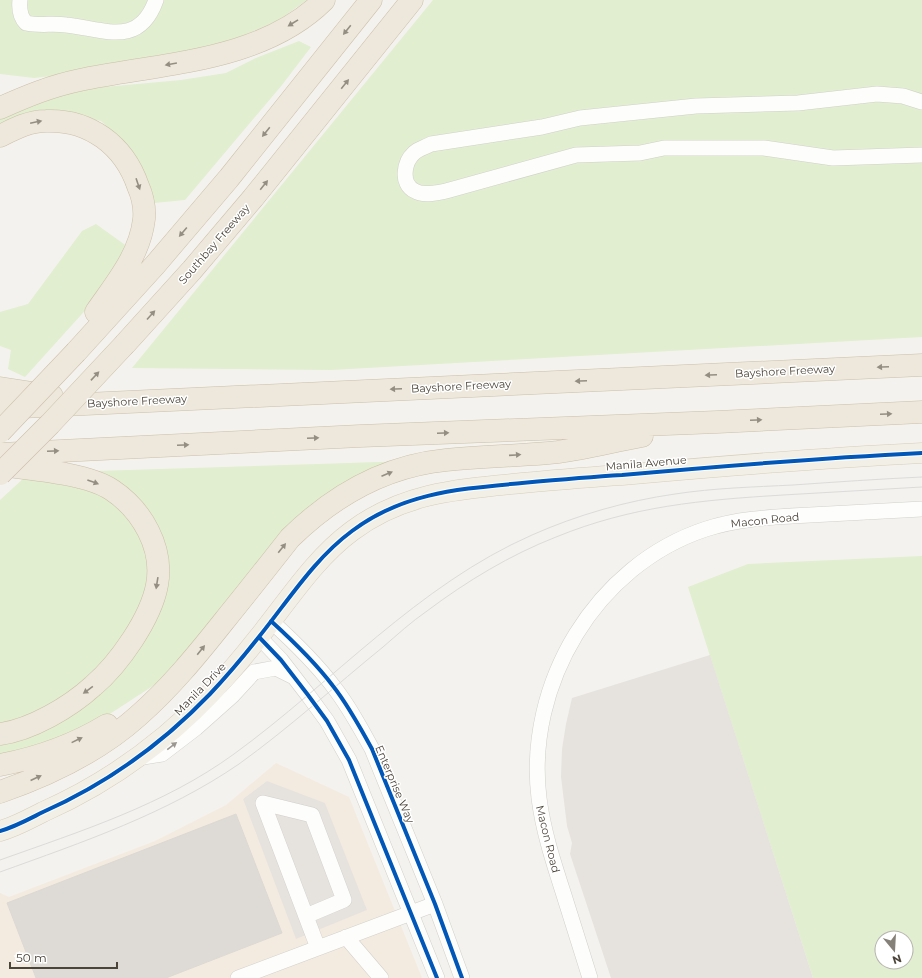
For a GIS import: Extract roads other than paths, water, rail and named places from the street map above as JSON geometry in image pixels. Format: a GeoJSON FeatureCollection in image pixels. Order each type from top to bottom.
{"type":"FeatureCollection","features":[{"type":"Feature","properties":{"kind":"highway"},"geometry":{"type":"LineString","coordinates":[[0,108],[40,91],[79,80],[207,58],[236,50],[262,40],[293,24],[324,0]]}},
{"type":"Feature","properties":{"kind":"highway"},"geometry":{"type":"LineString","coordinates":[[0,426],[71,350],[155,265],[229,178],[371,0]]}},
{"type":"Feature","properties":{"kind":"highway","name":"Southbay Freeway"},"geometry":{"type":"LineString","coordinates":[[0,474],[50,424],[192,270],[253,198],[412,0]]}},
{"type":"Feature","properties":{"kind":"highway"},"geometry":{"type":"LineString","coordinates":[[0,136],[20,126],[45,121],[68,122],[87,128],[104,138],[121,153],[134,172],[142,194],[144,217],[140,242],[128,266],[71,350],[0,432]]}},
{"type":"Feature","properties":{"kind":"highway","name":"Bayshore Freeway"},"geometry":{"type":"LineString","coordinates":[[0,408],[922,365]]}},
{"type":"Feature","properties":{"kind":"highway"},"geometry":{"type":"LineString","coordinates":[[0,388],[98,403]]}},
{"type":"Feature","properties":{"kind":"highway"},"geometry":{"type":"LineString","coordinates":[[0,454],[360,436],[717,422],[922,412]]}},
{"type":"Feature","properties":{"kind":"highway"},"geometry":{"type":"LineString","coordinates":[[0,792],[24,784],[82,756],[138,717],[176,680],[290,538],[328,504],[349,491],[393,471],[445,460],[559,452],[717,422]]}},
{"type":"Feature","properties":{"kind":"highway"},"geometry":{"type":"LineString","coordinates":[[0,465],[61,474],[89,480],[110,489],[127,501],[139,515],[149,531],[156,548],[158,566],[157,585],[150,607],[136,634],[117,660],[94,686],[66,706],[35,723],[8,733],[0,734]]}},
{"type":"Feature","properties":{"kind":"highway"},"geometry":{"type":"LineString","coordinates":[[0,765],[45,754],[74,742],[104,727],[176,680]]}},
{"type":"Feature","properties":{"kind":"main road","name":"Manila Avenue"},"geometry":{"type":"LineString","coordinates":[[376,515],[396,505],[420,497],[471,488],[759,463],[922,453]]}},
{"type":"Feature","properties":{"kind":"main road","name":"Manila Drive"},"geometry":{"type":"LineString","coordinates":[[0,831],[72,799],[136,758],[188,715],[211,693],[259,637],[316,564],[332,547],[353,530],[376,515]]}},
{"type":"Feature","properties":{"kind":"street"},"geometry":{"type":"LineString","coordinates":[[20,0],[20,14],[22,20],[26,23],[45,25],[62,24],[119,33],[140,26],[149,17],[156,0]]}},
{"type":"Feature","properties":{"kind":"street"},"geometry":{"type":"LineString","coordinates":[[922,102],[903,96],[877,94],[798,102],[696,106],[580,118],[542,127],[431,144],[415,152],[405,168],[405,176],[410,188],[416,192],[433,193],[446,191],[576,155],[640,153],[664,148],[764,148],[833,158],[922,155]]}},
{"type":"Feature","properties":{"kind":"street","name":"Macon Road"},"geometry":{"type":"LineString","coordinates":[[590,978],[551,856],[543,826],[536,767],[544,707],[565,653],[580,627],[600,599],[625,575],[650,555],[679,540],[706,529],[734,522],[763,518],[922,509]]}},
{"type":"Feature","properties":{"kind":"street","name":"Enterprise Way"},"geometry":{"type":"LineString","coordinates":[[272,621],[328,679],[360,728],[382,771],[462,978]]}},
{"type":"Feature","properties":{"kind":"street"},"geometry":{"type":"LineString","coordinates":[[259,637],[281,660],[327,721],[349,760],[437,978]]}},
{"type":"Feature","properties":{"kind":"street"},"geometry":{"type":"LineString","coordinates":[[136,758],[162,754],[196,728],[232,696],[254,672],[276,668],[293,676]]}},
{"type":"Feature","properties":{"kind":"street"},"geometry":{"type":"LineString","coordinates":[[306,916],[344,900],[336,878],[312,815],[263,803],[318,948]]}},
{"type":"Feature","properties":{"kind":"street"},"geometry":{"type":"LineString","coordinates":[[238,978],[434,904]]}},
{"type":"Feature","properties":{"kind":"street"},"geometry":{"type":"LineString","coordinates":[[346,938],[381,978]]}},
{"type":"Feature","properties":{"kind":"tram line"},"geometry":{"type":"LineString","coordinates":[[0,860],[121,815],[151,802],[207,772],[271,726],[377,636],[451,580],[491,556],[532,535],[566,521],[620,505],[690,492],[922,477]]}},
{"type":"Feature","properties":{"kind":"tram line"},"geometry":{"type":"LineString","coordinates":[[0,872],[123,826],[183,798],[211,782],[239,764],[276,736],[421,615],[473,579],[506,560],[539,544],[584,526],[640,511],[668,506],[724,499],[922,487]]}}]}
